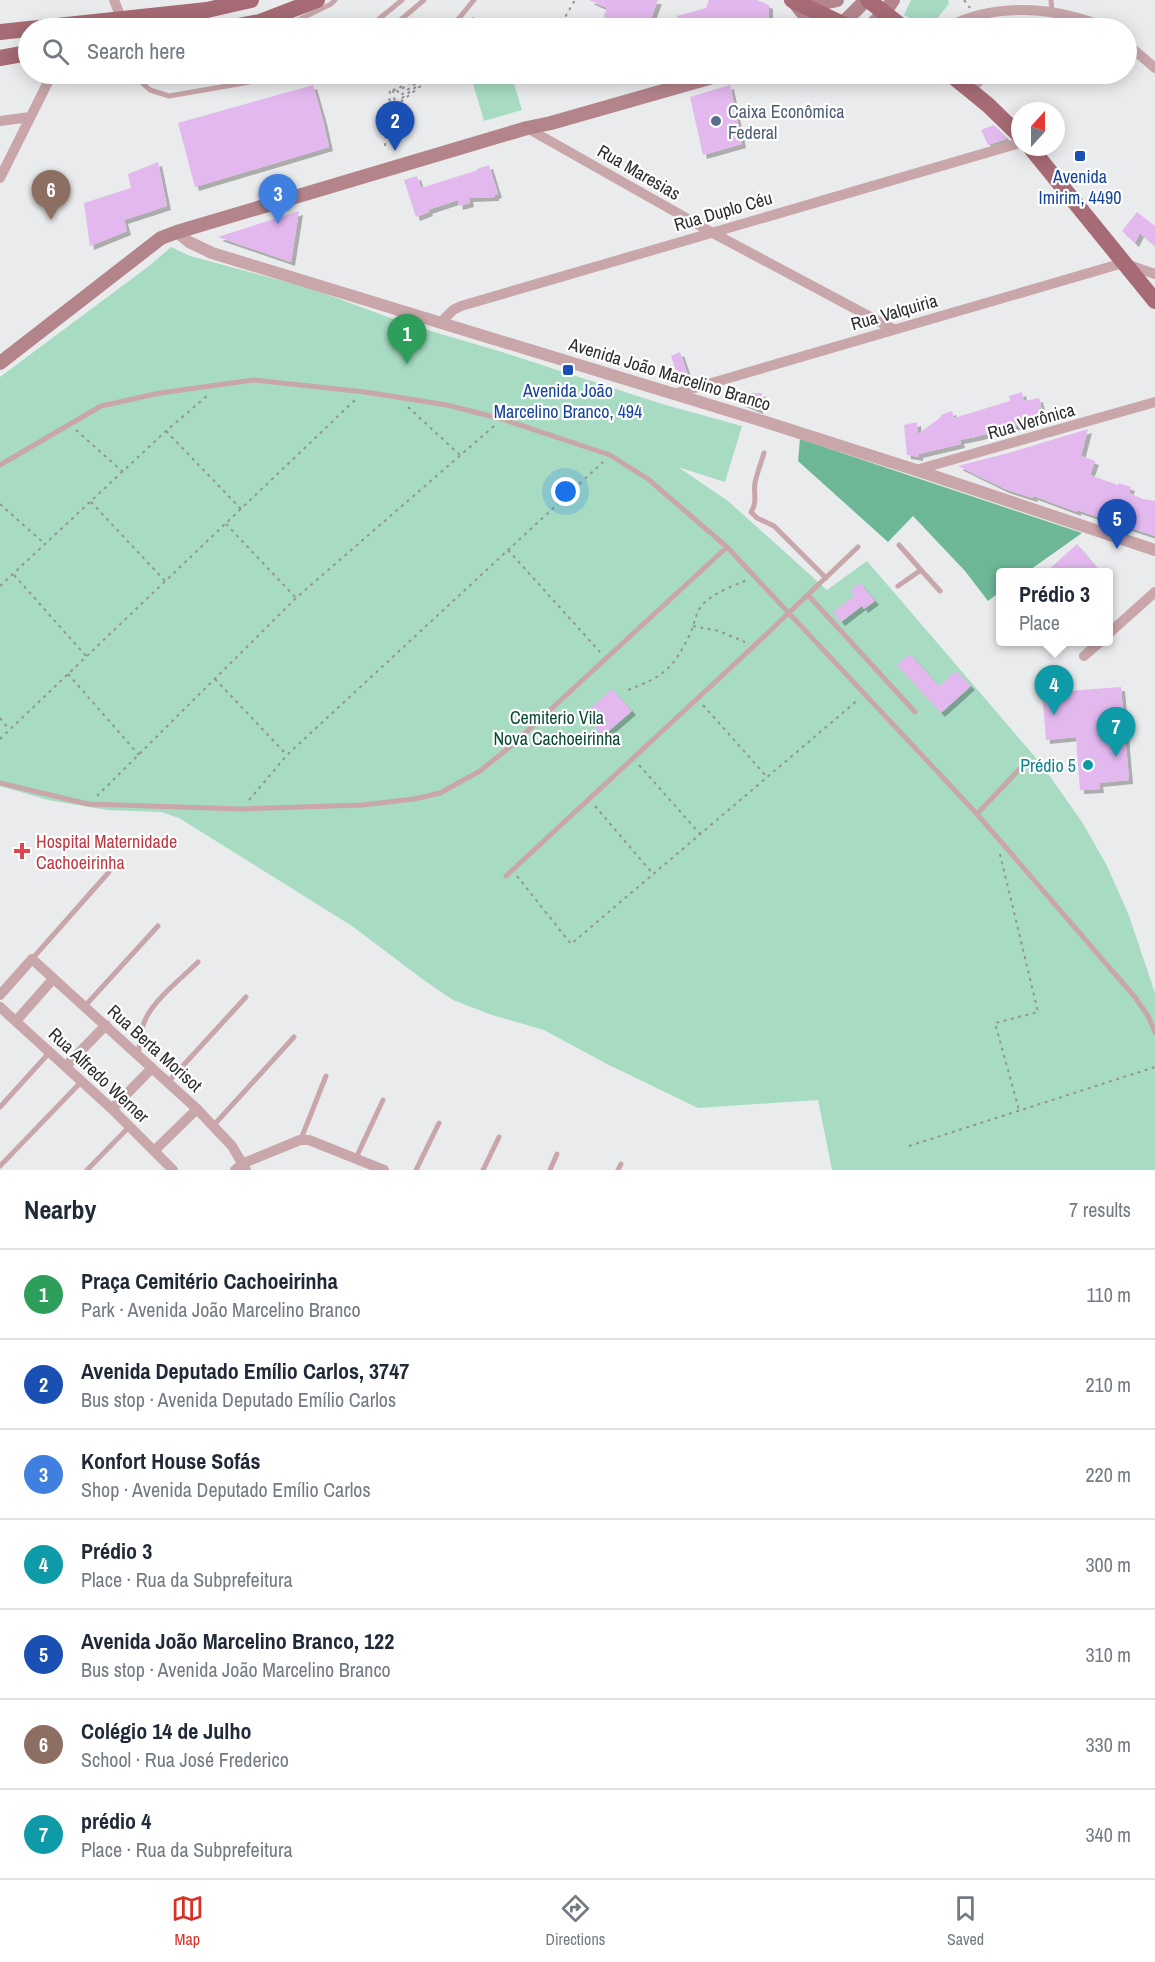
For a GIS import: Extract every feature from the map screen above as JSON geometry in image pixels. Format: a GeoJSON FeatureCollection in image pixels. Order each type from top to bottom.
{"type":"FeatureCollection","features":[{"type":"Feature","properties":{"kind":"main road"},"geometry":{"type":"LineString","coordinates":[[145,18],[205,5],[251,0]]}},
{"type":"Feature","properties":{"kind":"main road"},"geometry":{"type":"LineString","coordinates":[[797,2],[837,0]]}},
{"type":"Feature","properties":{"kind":"main road"},"geometry":{"type":"LineString","coordinates":[[850,18],[867,0],[888,7],[878,18]]}},
{"type":"Feature","properties":{"kind":"main road"},"geometry":{"type":"LineString","coordinates":[[270,18],[309,2]]}},
{"type":"Feature","properties":{"kind":"main road"},"geometry":{"type":"LineString","coordinates":[[797,2],[826,18]]}},
{"type":"Feature","properties":{"kind":"main road"},"geometry":{"type":"LineString","coordinates":[[797,2],[807,18]]}},
{"type":"Feature","properties":{"kind":"main road"},"geometry":{"type":"LineString","coordinates":[[0,32],[18,31]]}},
{"type":"Feature","properties":{"kind":"main road"},"geometry":{"type":"LineString","coordinates":[[0,58],[18,55]]}},
{"type":"Feature","properties":{"kind":"main road"},"geometry":{"type":"LineString","coordinates":[[0,363],[161,238],[526,128],[688,84]]}},
{"type":"Feature","properties":{"kind":"main road"},"geometry":{"type":"LineString","coordinates":[[964,84],[1011,127]]}},
{"type":"Feature","properties":{"kind":"main road"},"geometry":{"type":"LineString","coordinates":[[1037,156],[1123,263],[1155,299]]}},
{"type":"Feature","properties":{"kind":"street"},"geometry":{"type":"LineString","coordinates":[[114,0],[120,18]]}},
{"type":"Feature","properties":{"kind":"street"},"geometry":{"type":"LineString","coordinates":[[969,18],[1010,11],[1052,12],[1082,18]]}},
{"type":"Feature","properties":{"kind":"street"},"geometry":{"type":"LineString","coordinates":[[1137,52],[1155,68]]}},
{"type":"Feature","properties":{"kind":"street"},"geometry":{"type":"LineString","coordinates":[[0,178],[47,84]]}},
{"type":"Feature","properties":{"kind":"street"},"geometry":{"type":"LineString","coordinates":[[0,121],[30,117]]}},
{"type":"Feature","properties":{"kind":"street","name":"Rua Maresias"},"geometry":{"type":"LineString","coordinates":[[526,128],[711,232],[893,329]]}},
{"type":"Feature","properties":{"kind":"street","name":"Rua Duplo Céu"},"geometry":{"type":"LineString","coordinates":[[441,322],[461,306],[1011,146]]}},
{"type":"Feature","properties":{"kind":"street","name":"Avenida João Marcelino Branco"},"geometry":{"type":"LineString","coordinates":[[177,232],[189,242],[212,253],[916,470],[1155,550]]}},
{"type":"Feature","properties":{"kind":"street"},"geometry":{"type":"LineString","coordinates":[[1123,263],[1155,274]]}},
{"type":"Feature","properties":{"kind":"street","name":"Rua Valquiria"},"geometry":{"type":"LineString","coordinates":[[674,394],[1123,263]]}},
{"type":"Feature","properties":{"kind":"street","name":"Rua Verônica"},"geometry":{"type":"LineString","coordinates":[[916,470],[1155,402]]}},
{"type":"Feature","properties":{"kind":"street"},"geometry":{"type":"LineString","coordinates":[[1113,630],[1155,592]]}},
{"type":"Feature","properties":{"kind":"street"},"geometry":{"type":"LineString","coordinates":[[1084,656],[1095,646]]}},
{"type":"Feature","properties":{"kind":"street"},"geometry":{"type":"LineString","coordinates":[[0,995],[32,959]]}},
{"type":"Feature","properties":{"kind":"street","name":"Rua Berta Morisot"},"geometry":{"type":"LineString","coordinates":[[32,959],[197,1109],[213,1125],[242,1168]]}},
{"type":"Feature","properties":{"kind":"street"},"geometry":{"type":"LineString","coordinates":[[16,1022],[53,979]]}},
{"type":"Feature","properties":{"kind":"street","name":"Rua Alfredo Werner"},"geometry":{"type":"LineString","coordinates":[[0,1007],[130,1126],[169,1169]]}},
{"type":"Feature","properties":{"kind":"street"},"geometry":{"type":"LineString","coordinates":[[66,1066],[106,1025]]}},
{"type":"Feature","properties":{"kind":"street"},"geometry":{"type":"LineString","coordinates":[[112,1109],[152,1068]]}},
{"type":"Feature","properties":{"kind":"street"},"geometry":{"type":"LineString","coordinates":[[154,1151],[197,1109]]}},
{"type":"Feature","properties":{"kind":"street"},"geometry":{"type":"LineString","coordinates":[[242,1168],[300,1140],[309,1140],[384,1170]]}},
{"type":"Feature","properties":{"kind":"lane"},"geometry":{"type":"LineString","coordinates":[[302,18],[335,0]]}},
{"type":"Feature","properties":{"kind":"lane"},"geometry":{"type":"LineString","coordinates":[[380,18],[402,0]]}},
{"type":"Feature","properties":{"kind":"lane"},"geometry":{"type":"LineString","coordinates":[[402,18],[424,0]]}},
{"type":"Feature","properties":{"kind":"lane"},"geometry":{"type":"LineString","coordinates":[[459,18],[474,0]]}},
{"type":"Feature","properties":{"kind":"lane"},"geometry":{"type":"LineString","coordinates":[[1051,0],[1052,12]]}},
{"type":"Feature","properties":{"kind":"lane"},"geometry":{"type":"LineString","coordinates":[[143,84],[150,90],[169,96],[239,84]]}},
{"type":"Feature","properties":{"kind":"lane"},"geometry":{"type":"LineString","coordinates":[[973,91],[980,84]]}},
{"type":"Feature","properties":{"kind":"lane"},"geometry":{"type":"LineString","coordinates":[[0,465],[101,406],[160,393],[253,380],[365,392],[447,405],[502,419],[610,455],[648,479],[727,547],[755,576],[977,814],[1134,996],[1148,1016],[1155,1032]]}},
{"type":"Feature","properties":{"kind":"lane"},"geometry":{"type":"LineString","coordinates":[[764,453],[754,485],[756,500],[751,512],[757,518],[774,526],[826,578]]}},
{"type":"Feature","properties":{"kind":"lane"},"geometry":{"type":"LineString","coordinates":[[898,545],[940,591]]}},
{"type":"Feature","properties":{"kind":"lane"},"geometry":{"type":"LineString","coordinates":[[0,783],[88,804],[241,809],[362,805],[414,799],[440,793],[480,771],[503,753],[727,547]]}},
{"type":"Feature","properties":{"kind":"lane"},"geometry":{"type":"LineString","coordinates":[[506,876],[858,547]]}},
{"type":"Feature","properties":{"kind":"lane"},"geometry":{"type":"LineString","coordinates":[[898,586],[921,570]]}},
{"type":"Feature","properties":{"kind":"lane"},"geometry":{"type":"LineString","coordinates":[[808,596],[915,712]]}},
{"type":"Feature","properties":{"kind":"lane"},"geometry":{"type":"LineString","coordinates":[[977,814],[1028,760]]}},
{"type":"Feature","properties":{"kind":"lane"},"geometry":{"type":"LineString","coordinates":[[32,959],[109,872]]}},
{"type":"Feature","properties":{"kind":"lane"},"geometry":{"type":"LineString","coordinates":[[84,1007],[158,926]]}},
{"type":"Feature","properties":{"kind":"lane"},"geometry":{"type":"LineString","coordinates":[[138,1056],[142,1028],[146,1018],[198,962]]}},
{"type":"Feature","properties":{"kind":"lane"},"geometry":{"type":"LineString","coordinates":[[168,1083],[246,997]]}},
{"type":"Feature","properties":{"kind":"lane"},"geometry":{"type":"LineString","coordinates":[[213,1125],[294,1037]]}},
{"type":"Feature","properties":{"kind":"lane"},"geometry":{"type":"LineString","coordinates":[[0,1107],[50,1052]]}},
{"type":"Feature","properties":{"kind":"lane"},"geometry":{"type":"LineString","coordinates":[[300,1140],[326,1076]]}},
{"type":"Feature","properties":{"kind":"lane"},"geometry":{"type":"LineString","coordinates":[[0,1166],[82,1081]]}},
{"type":"Feature","properties":{"kind":"lane"},"geometry":{"type":"LineString","coordinates":[[356,1158],[383,1100]]}},
{"type":"Feature","properties":{"kind":"lane"},"geometry":{"type":"LineString","coordinates":[[416,1170],[439,1123]]}},
{"type":"Feature","properties":{"kind":"lane"},"geometry":{"type":"LineString","coordinates":[[87,1170],[130,1126]]}},
{"type":"Feature","properties":{"kind":"lane"},"geometry":{"type":"LineString","coordinates":[[483,1170],[499,1137]]}},
{"type":"Feature","properties":{"kind":"lane"},"geometry":{"type":"LineString","coordinates":[[550,1170],[557,1154]]}},
{"type":"Feature","properties":{"kind":"path"},"geometry":{"type":"LineString","coordinates":[[565,18],[575,0]]}},
{"type":"Feature","properties":{"kind":"path"},"geometry":{"type":"LineString","coordinates":[[393,90],[398,92],[408,84]]}},
{"type":"Feature","properties":{"kind":"path"},"geometry":{"type":"LineString","coordinates":[[415,84],[400,96],[402,98],[421,84]]}},
{"type":"Feature","properties":{"kind":"path"},"geometry":{"type":"LineString","coordinates":[[390,111],[422,84]]}},
{"type":"Feature","properties":{"kind":"path"},"geometry":{"type":"LineString","coordinates":[[393,90],[390,111],[394,136]]}},
{"type":"Feature","properties":{"kind":"path"},"geometry":{"type":"LineString","coordinates":[[386,146],[386,137],[400,134],[393,90]]}},
{"type":"Feature","properties":{"kind":"path"},"geometry":{"type":"LineString","coordinates":[[0,586],[166,431],[222,384]]}},
{"type":"Feature","properties":{"kind":"path"},"geometry":{"type":"LineString","coordinates":[[0,739],[365,392]]}},
{"type":"Feature","properties":{"kind":"path"},"geometry":{"type":"LineString","coordinates":[[397,397],[461,456]]}},
{"type":"Feature","properties":{"kind":"path"},"geometry":{"type":"LineString","coordinates":[[88,804],[296,598],[502,419]]}},
{"type":"Feature","properties":{"kind":"path"},"geometry":{"type":"LineString","coordinates":[[69,424],[123,472]]}},
{"type":"Feature","properties":{"kind":"path"},"geometry":{"type":"LineString","coordinates":[[166,431],[241,509]]}},
{"type":"Feature","properties":{"kind":"path"},"geometry":{"type":"LineString","coordinates":[[241,809],[287,755],[610,455]]}},
{"type":"Feature","properties":{"kind":"path"},"geometry":{"type":"LineString","coordinates":[[91,502],[165,581]]}},
{"type":"Feature","properties":{"kind":"path"},"geometry":{"type":"LineString","coordinates":[[0,504],[45,544]]}},
{"type":"Feature","properties":{"kind":"path"},"geometry":{"type":"LineString","coordinates":[[226,523],[296,598]]}},
{"type":"Feature","properties":{"kind":"path"},"geometry":{"type":"LineString","coordinates":[[508,550],[606,659]]}},
{"type":"Feature","properties":{"kind":"path"},"geometry":{"type":"LineString","coordinates":[[13,574],[86,656]]}},
{"type":"Feature","properties":{"kind":"path"},"geometry":{"type":"LineString","coordinates":[[628,690],[652,681],[672,667],[701,606],[709,599],[755,576]]}},
{"type":"Feature","properties":{"kind":"path"},"geometry":{"type":"LineString","coordinates":[[693,626],[732,636],[754,646]]}},
{"type":"Feature","properties":{"kind":"path"},"geometry":{"type":"LineString","coordinates":[[68,673],[139,755]]}},
{"type":"Feature","properties":{"kind":"path"},"geometry":{"type":"LineString","coordinates":[[215,680],[287,755]]}},
{"type":"Feature","properties":{"kind":"path"},"geometry":{"type":"LineString","coordinates":[[513,870],[571,944],[865,693]]}},
{"type":"Feature","properties":{"kind":"path"},"geometry":{"type":"LineString","coordinates":[[697,699],[767,777]]}},
{"type":"Feature","properties":{"kind":"path"},"geometry":{"type":"LineString","coordinates":[[0,718],[9,729]]}},
{"type":"Feature","properties":{"kind":"path"},"geometry":{"type":"LineString","coordinates":[[633,758],[700,834]]}},
{"type":"Feature","properties":{"kind":"path"},"geometry":{"type":"LineString","coordinates":[[589,799],[653,874]]}},
{"type":"Feature","properties":{"kind":"path"},"geometry":{"type":"LineString","coordinates":[[997,838],[1038,1012],[995,1023],[1019,1110]]}},
{"type":"Feature","properties":{"kind":"path"},"geometry":{"type":"LineString","coordinates":[[909,1146],[1155,1066]]}},
{"type":"Feature","properties":{"kind":"green space"},"geometry":{"type":"Polygon","coordinates":[[[911,0],[948,0],[949,4],[938,18],[909,18],[904,15],[911,0]]]}},
{"type":"Feature","properties":{"kind":"green space"},"geometry":{"type":"Polygon","coordinates":[[[473,84],[514,84],[522,110],[484,121],[473,84]]]}},
{"type":"Feature","properties":{"kind":"green space","name":"Cemiterio Vila Nova Cachoeirinha"},"geometry":{"type":"Polygon","coordinates":[[[171,247],[190,256],[309,288],[407,324],[662,404],[742,426],[725,482],[678,467],[728,501],[827,590],[867,561],[1042,765],[1082,822],[1106,864],[1128,913],[1155,993],[1155,1170],[832,1170],[818,1100],[698,1108],[607,1064],[544,1030],[492,1015],[453,1000],[352,926],[179,818],[161,812],[107,810],[48,800],[0,786],[0,377],[149,266],[171,247]]]}},
{"type":"Feature","properties":{"kind":"green space"},"geometry":{"type":"Polygon","coordinates":[[[800,439],[1082,533],[1033,568],[996,568],[996,595],[988,601],[965,571],[913,516],[888,542],[798,461],[800,439]]]}},
{"type":"Feature","properties":{"kind":"building"},"geometry":{"type":"Polygon","coordinates":[[[589,0],[658,0],[651,18],[605,18],[607,8],[589,0]]]}},
{"type":"Feature","properties":{"kind":"building"},"geometry":{"type":"Polygon","coordinates":[[[709,0],[757,0],[769,5],[769,18],[678,18],[677,16],[706,8],[709,0]]]}},
{"type":"Feature","properties":{"kind":"building"},"geometry":{"type":"Polygon","coordinates":[[[313,85],[329,147],[195,187],[178,123],[313,85]]]}},
{"type":"Feature","properties":{"kind":"building","name":"Caixa Econômica Federal"},"geometry":{"type":"Polygon","coordinates":[[[730,85],[742,144],[703,155],[690,97],[730,85]]]}},
{"type":"Feature","properties":{"kind":"building"},"geometry":{"type":"Polygon","coordinates":[[[994,125],[1006,139],[988,145],[981,130],[994,125]]]}},
{"type":"Feature","properties":{"kind":"building"},"geometry":{"type":"Polygon","coordinates":[[[158,162],[167,206],[124,220],[127,231],[90,246],[84,203],[131,188],[128,174],[158,162]]]}},
{"type":"Feature","properties":{"kind":"building"},"geometry":{"type":"Polygon","coordinates":[[[489,165],[498,194],[495,197],[469,198],[470,203],[459,206],[458,200],[428,210],[429,212],[416,217],[404,180],[417,176],[421,188],[489,165]]]}},
{"type":"Feature","properties":{"kind":"building"},"geometry":{"type":"Polygon","coordinates":[[[299,211],[291,262],[218,237],[299,211]]]}},
{"type":"Feature","properties":{"kind":"building"},"geometry":{"type":"Polygon","coordinates":[[[1137,212],[1155,226],[1155,246],[1140,233],[1135,243],[1122,231],[1137,212]]]}},
{"type":"Feature","properties":{"kind":"building"},"geometry":{"type":"Polygon","coordinates":[[[680,352],[689,378],[678,378],[671,356],[680,352]]]}},
{"type":"Feature","properties":{"kind":"building"},"geometry":{"type":"Polygon","coordinates":[[[1022,392],[1024,401],[1039,398],[1044,420],[987,432],[987,434],[960,440],[961,444],[919,454],[919,457],[907,455],[904,425],[917,422],[918,434],[941,415],[952,411],[954,418],[1010,401],[1009,396],[1022,392]]]}},
{"type":"Feature","properties":{"kind":"building"},"geometry":{"type":"Polygon","coordinates":[[[744,393],[762,393],[759,410],[742,403],[744,393]]]}},
{"type":"Feature","properties":{"kind":"building"},"geometry":{"type":"Polygon","coordinates":[[[1088,429],[1081,456],[1095,461],[1090,475],[1131,487],[1129,493],[1155,501],[1155,536],[1034,496],[1033,498],[1005,489],[958,466],[1012,452],[1088,429]]]}},
{"type":"Feature","properties":{"kind":"building"},"geometry":{"type":"Polygon","coordinates":[[[1077,544],[1097,568],[1051,568],[1077,544]]]}},
{"type":"Feature","properties":{"kind":"building"},"geometry":{"type":"Polygon","coordinates":[[[860,583],[875,601],[864,609],[862,606],[841,622],[833,612],[854,596],[850,591],[860,583]]]}},
{"type":"Feature","properties":{"kind":"building"},"geometry":{"type":"Polygon","coordinates":[[[910,654],[939,686],[956,671],[971,686],[941,713],[897,665],[910,654]]]}},
{"type":"Feature","properties":{"kind":"building"},"geometry":{"type":"Polygon","coordinates":[[[1121,687],[1129,780],[1099,783],[1100,789],[1080,790],[1076,737],[1046,740],[1042,693],[1121,687]]]}},
{"type":"Feature","properties":{"kind":"building"},"geometry":{"type":"Polygon","coordinates":[[[612,689],[632,711],[603,736],[584,714],[612,689]]]}},
{"type":"Feature","properties":{"kind":"place","name":"Caixa Econômica Federal"},"geometry":{"type":"Point","coordinates":[716,121]}},
{"type":"Feature","properties":{"kind":"place","name":"Avenida Deputado Emílio Carlos, 3747"},"geometry":{"type":"Point","coordinates":[395,151]}},
{"type":"Feature","properties":{"kind":"place","name":"Avenida Imirim, 4490"},"geometry":{"type":"Point","coordinates":[1080,156]}},
{"type":"Feature","properties":{"kind":"place","name":"Colégio 14 de Julho"},"geometry":{"type":"Point","coordinates":[51,220]}},
{"type":"Feature","properties":{"kind":"place","name":"Konfort House Sofás"},"geometry":{"type":"Point","coordinates":[278,224]}},
{"type":"Feature","properties":{"kind":"place","name":"Praça Cemitério Cachoeirinha"},"geometry":{"type":"Point","coordinates":[407,364]}},
{"type":"Feature","properties":{"kind":"place","name":"Avenida João Marcelino Branco, 494"},"geometry":{"type":"Point","coordinates":[568,370]}},
{"type":"Feature","properties":{"kind":"place","name":"Avenida João Marcelino Branco, 122"},"geometry":{"type":"Point","coordinates":[1117,549]}},
{"type":"Feature","properties":{"kind":"place","name":"Prédio 3"},"geometry":{"type":"Point","coordinates":[1054,715]}},
{"type":"Feature","properties":{"kind":"place","name":"prédio 4"},"geometry":{"type":"Point","coordinates":[1116,757]}},
{"type":"Feature","properties":{"kind":"place","name":"Prédio 5"},"geometry":{"type":"Point","coordinates":[1088,765]}},
{"type":"Feature","properties":{"kind":"place","name":"Hospital Maternidade Cachoeirinha"},"geometry":{"type":"Point","coordinates":[22,851]}}]}
